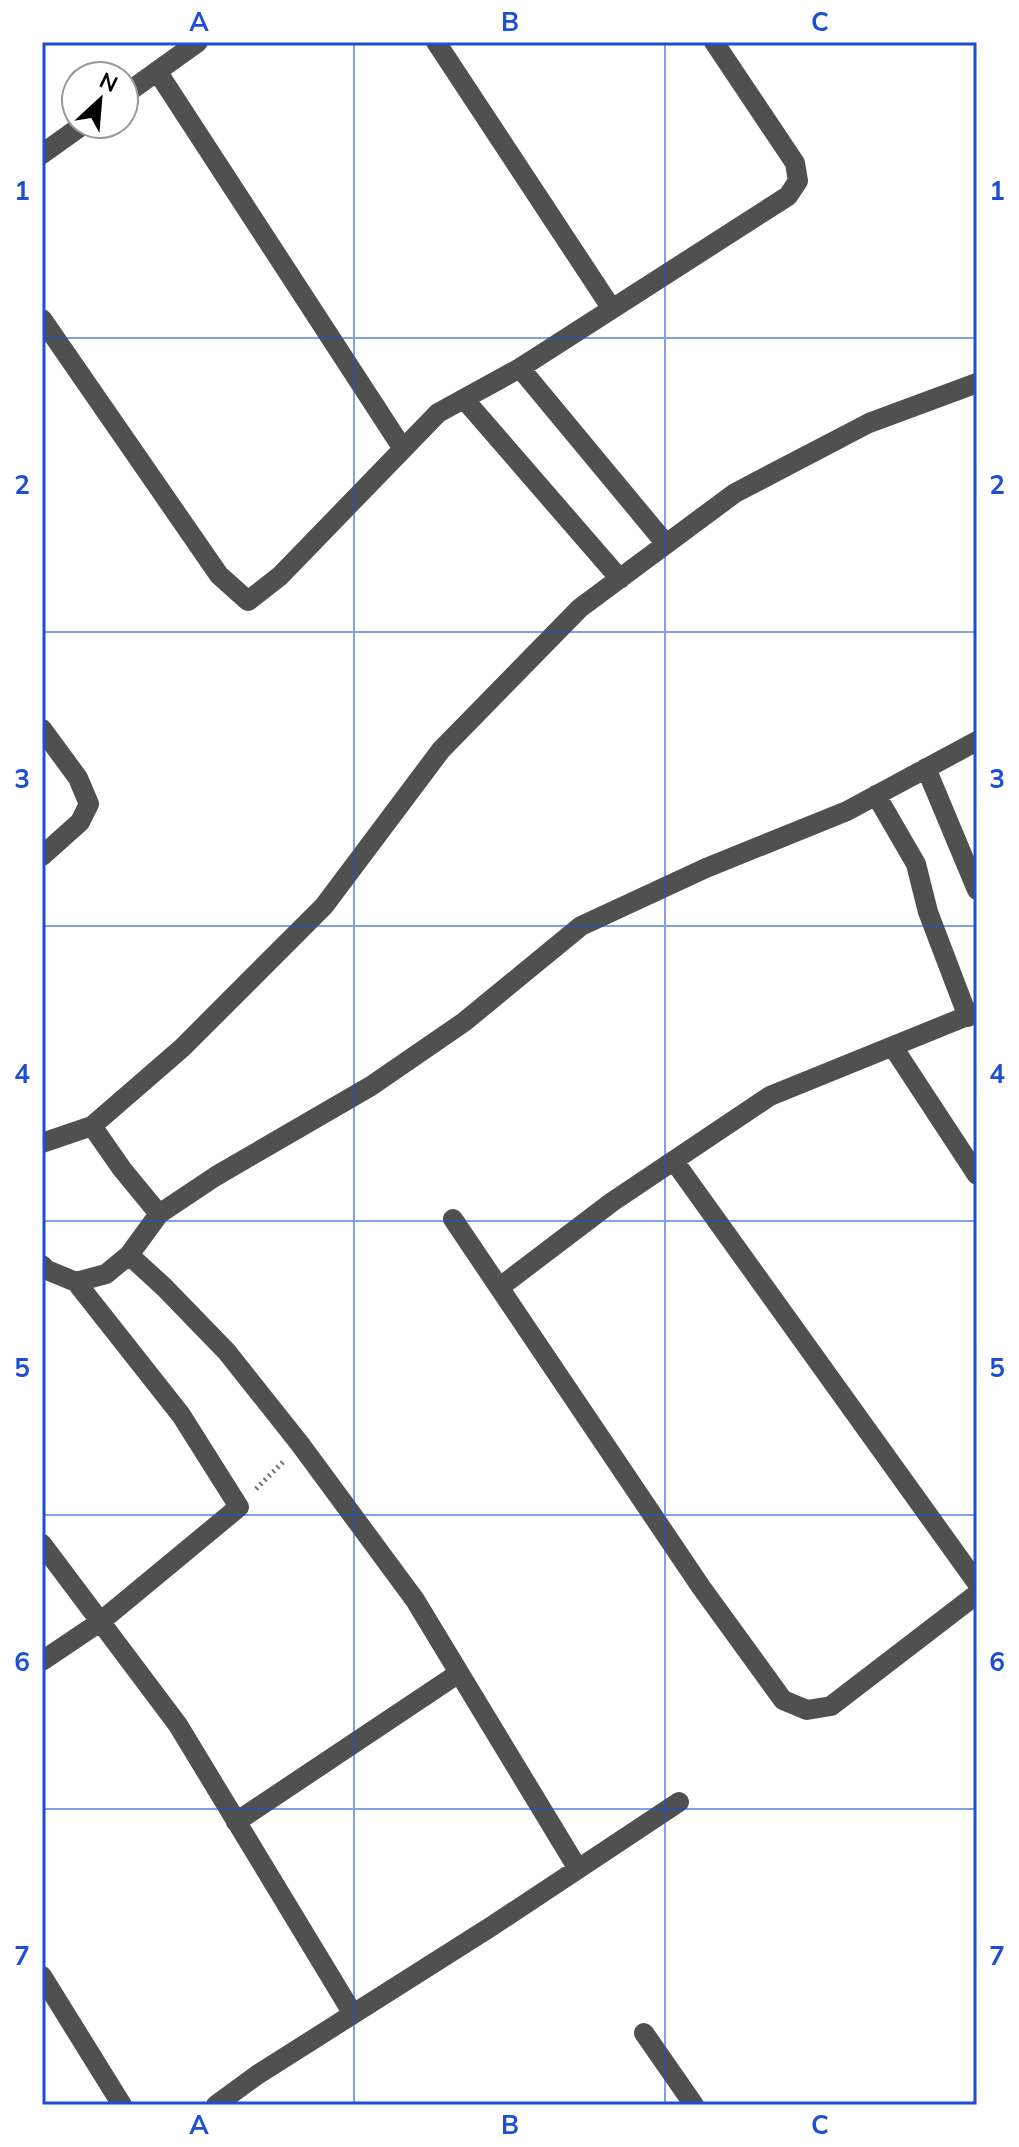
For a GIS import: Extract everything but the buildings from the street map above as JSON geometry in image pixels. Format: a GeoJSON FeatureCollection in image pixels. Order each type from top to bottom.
{"type":"FeatureCollection","features":[{"type":"Feature","properties":{"kind":"street"},"geometry":{"type":"LineString","coordinates":[[140,83],[198,42]]}},
{"type":"Feature","properties":{"kind":"street"},"geometry":{"type":"LineString","coordinates":[[436,42],[612,309]]}},
{"type":"Feature","properties":{"kind":"street"},"geometry":{"type":"LineString","coordinates":[[42,319],[219,575],[248,601],[280,576],[438,413],[520,368],[788,196],[798,181],[795,163],[714,42]]}},
{"type":"Feature","properties":{"kind":"street"},"geometry":{"type":"LineString","coordinates":[[157,71],[403,449]]}},
{"type":"Feature","properties":{"kind":"street"},"geometry":{"type":"LineString","coordinates":[[42,154],[62,140]]}},
{"type":"Feature","properties":{"kind":"street"},"geometry":{"type":"LineString","coordinates":[[520,368],[666,544]]}},
{"type":"Feature","properties":{"kind":"street"},"geometry":{"type":"LineString","coordinates":[[42,1143],[92,1126],[182,1048],[324,906],[441,750],[580,608],[735,493],[869,423],[977,383]]}},
{"type":"Feature","properties":{"kind":"street"},"geometry":{"type":"LineString","coordinates":[[464,399],[620,579]]}},
{"type":"Feature","properties":{"kind":"street"},"geometry":{"type":"LineString","coordinates":[[42,729],[78,778],[89,804],[80,822],[42,856]]}},
{"type":"Feature","properties":{"kind":"street"},"geometry":{"type":"LineString","coordinates":[[76,1282],[106,1274],[129,1255],[159,1214],[216,1176],[371,1086],[464,1022],[581,926],[706,868],[847,811],[977,741]]}},
{"type":"Feature","properties":{"kind":"street"},"geometry":{"type":"LineString","coordinates":[[926,768],[977,890]]}},
{"type":"Feature","properties":{"kind":"street"},"geometry":{"type":"LineString","coordinates":[[500,1287],[612,1202],[770,1096],[972,1014],[928,912],[916,864],[876,795]]}},
{"type":"Feature","properties":{"kind":"street"},"geometry":{"type":"LineString","coordinates":[[893,1047],[977,1175]]}},
{"type":"Feature","properties":{"kind":"street"},"geometry":{"type":"LineString","coordinates":[[92,1126],[159,1214]]}},
{"type":"Feature","properties":{"kind":"street"},"geometry":{"type":"LineString","coordinates":[[674,1161],[977,1583]]}},
{"type":"Feature","properties":{"kind":"street"},"geometry":{"type":"LineString","coordinates":[[453,1219],[701,1587],[783,1700],[807,1710],[831,1706],[977,1594]]}},
{"type":"Feature","properties":{"kind":"street"},"geometry":{"type":"LineString","coordinates":[[129,1255],[227,1352],[300,1444],[415,1600],[578,1869]]}},
{"type":"Feature","properties":{"kind":"street"},"geometry":{"type":"LineString","coordinates":[[42,1265],[76,1282],[181,1415],[239,1507],[100,1622],[42,1661]]}},
{"type":"Feature","properties":{"kind":"street"},"geometry":{"type":"LineString","coordinates":[[42,1544],[178,1725],[353,2014]]}},
{"type":"Feature","properties":{"kind":"street"},"geometry":{"type":"LineString","coordinates":[[236,1822],[459,1673]]}},
{"type":"Feature","properties":{"kind":"street"},"geometry":{"type":"LineString","coordinates":[[216,2105],[257,2075],[679,1802]]}},
{"type":"Feature","properties":{"kind":"street"},"geometry":{"type":"LineString","coordinates":[[42,1976],[122,2105]]}},
{"type":"Feature","properties":{"kind":"street"},"geometry":{"type":"LineString","coordinates":[[644,2033],[694,2105]]}},
{"type":"Feature","properties":{"kind":"path"},"geometry":{"type":"LineString","coordinates":[[239,1507],[300,1444]]}}]}
